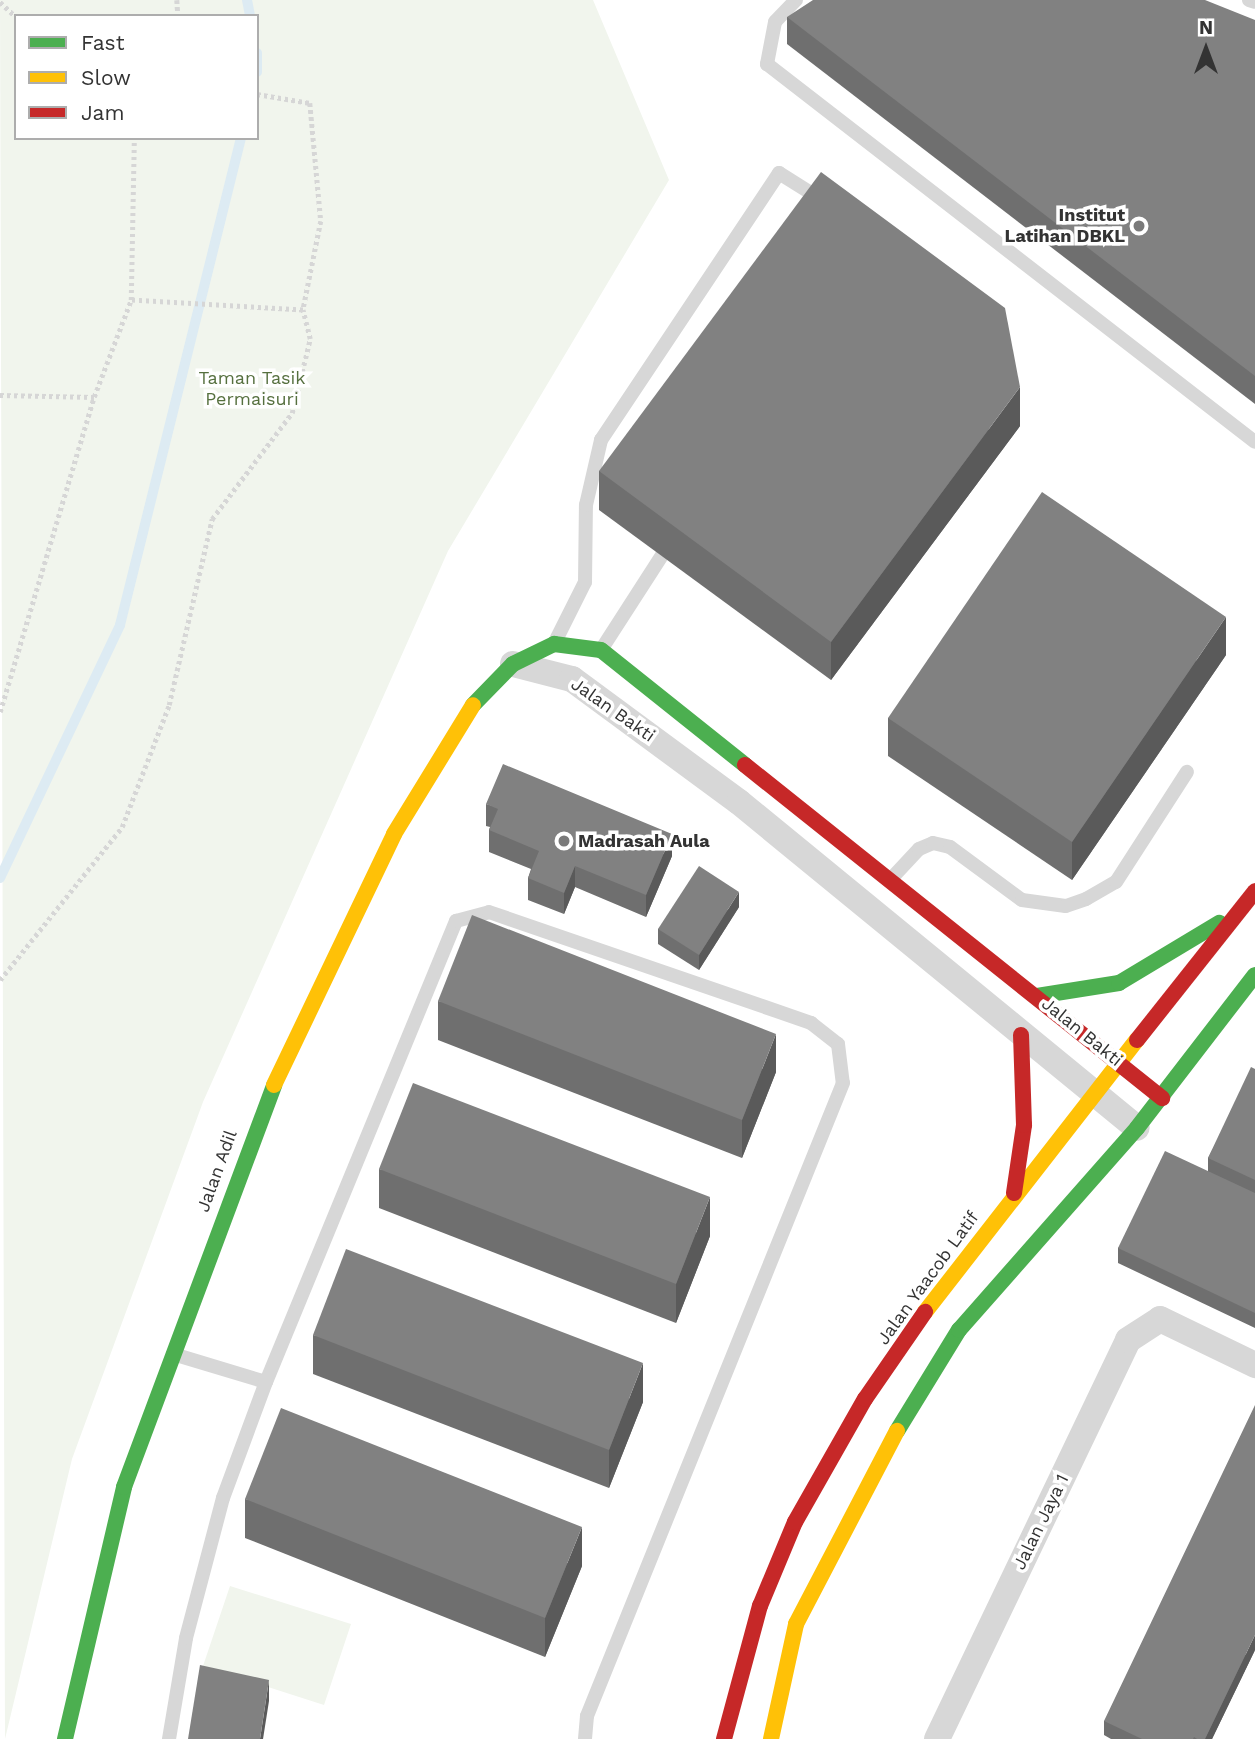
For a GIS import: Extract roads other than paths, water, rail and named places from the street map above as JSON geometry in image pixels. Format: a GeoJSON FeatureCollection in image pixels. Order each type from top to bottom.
{"type":"FeatureCollection","features":[{"type":"Feature","properties":{"kind":"street","name":"Jalan Bakti"},"geometry":{"type":"LineString","coordinates":[[554,644],[601,650],[1162,1098]]}},
{"type":"Feature","properties":{"kind":"street"},"geometry":{"type":"LineString","coordinates":[[513,664],[554,644]]}},
{"type":"Feature","properties":{"kind":"street","name":"Jalan Bakti"},"geometry":{"type":"LineString","coordinates":[[513,664],[572,678],[739,802],[1137,1128]]}},
{"type":"Feature","properties":{"kind":"street","name":"Jalan Adil"},"geometry":{"type":"LineString","coordinates":[[65,1739],[124,1488],[170,1353],[254,1127],[394,834],[460,718],[513,664]]}},
{"type":"Feature","properties":{"kind":"street"},"geometry":{"type":"LineString","coordinates":[[1037,996],[1119,983],[1251,898]]}},
{"type":"Feature","properties":{"kind":"street","name":"Jalan Yaacob Latif"},"geometry":{"type":"LineString","coordinates":[[724,1739],[760,1606],[795,1522],[865,1399],[1014,1195],[1251,898]]}},
{"type":"Feature","properties":{"kind":"street"},"geometry":{"type":"LineString","coordinates":[[771,1739],[796,1624],[864,1484],[959,1330],[1137,1128],[1255,975]]}},
{"type":"Feature","properties":{"kind":"street"},"geometry":{"type":"LineString","coordinates":[[1014,1195],[1024,1125],[1021,1035]]}},
{"type":"Feature","properties":{"kind":"street","name":"Jalan Jaya 1"},"geometry":{"type":"LineString","coordinates":[[937,1739],[1128,1340],[1160,1319],[1255,1365]]}},
{"type":"Feature","properties":{"kind":"lane"},"geometry":{"type":"LineString","coordinates":[[796,0],[775,22],[767,64],[1255,442]]}},
{"type":"Feature","properties":{"kind":"lane"},"geometry":{"type":"LineString","coordinates":[[1249,0],[1255,2]]}},
{"type":"Feature","properties":{"kind":"lane"},"geometry":{"type":"LineString","coordinates":[[554,644],[583,592],[586,505],[601,440],[779,173],[837,208]]}},
{"type":"Feature","properties":{"kind":"lane"},"geometry":{"type":"LineString","coordinates":[[601,650],[684,522]]}},
{"type":"Feature","properties":{"kind":"lane"},"geometry":{"type":"LineString","coordinates":[[866,908],[919,849],[933,844],[950,847],[1022,900],[1066,906],[1086,899],[1116,881],[1187,772]]}},
{"type":"Feature","properties":{"kind":"lane"},"geometry":{"type":"LineString","coordinates":[[169,1739],[187,1638],[223,1498],[266,1382],[456,921],[489,912],[811,1023],[838,1044],[843,1083],[587,1716],[585,1739]]}},
{"type":"Feature","properties":{"kind":"lane"},"geometry":{"type":"LineString","coordinates":[[170,1353],[266,1382]]}},
{"type":"Feature","properties":{"kind":"waterway"},"geometry":{"type":"LineString","coordinates":[[247,0],[250,14]]}},
{"type":"Feature","properties":{"kind":"waterway"},"geometry":{"type":"LineString","coordinates":[[0,878],[120,625],[241,140]]}},
{"type":"Feature","properties":{"kind":"place","name":"Institut Latihan DBKL"},"geometry":{"type":"Point","coordinates":[1139,226]}},
{"type":"Feature","properties":{"kind":"place","name":"Madrasah Aula"},"geometry":{"type":"Point","coordinates":[564,841]}},
{"type":"Feature","properties":{"kind":"park label","name":"Taman Tasik Permaisuri"},"geometry":{"type":"Point","coordinates":[252,389]}}]}
